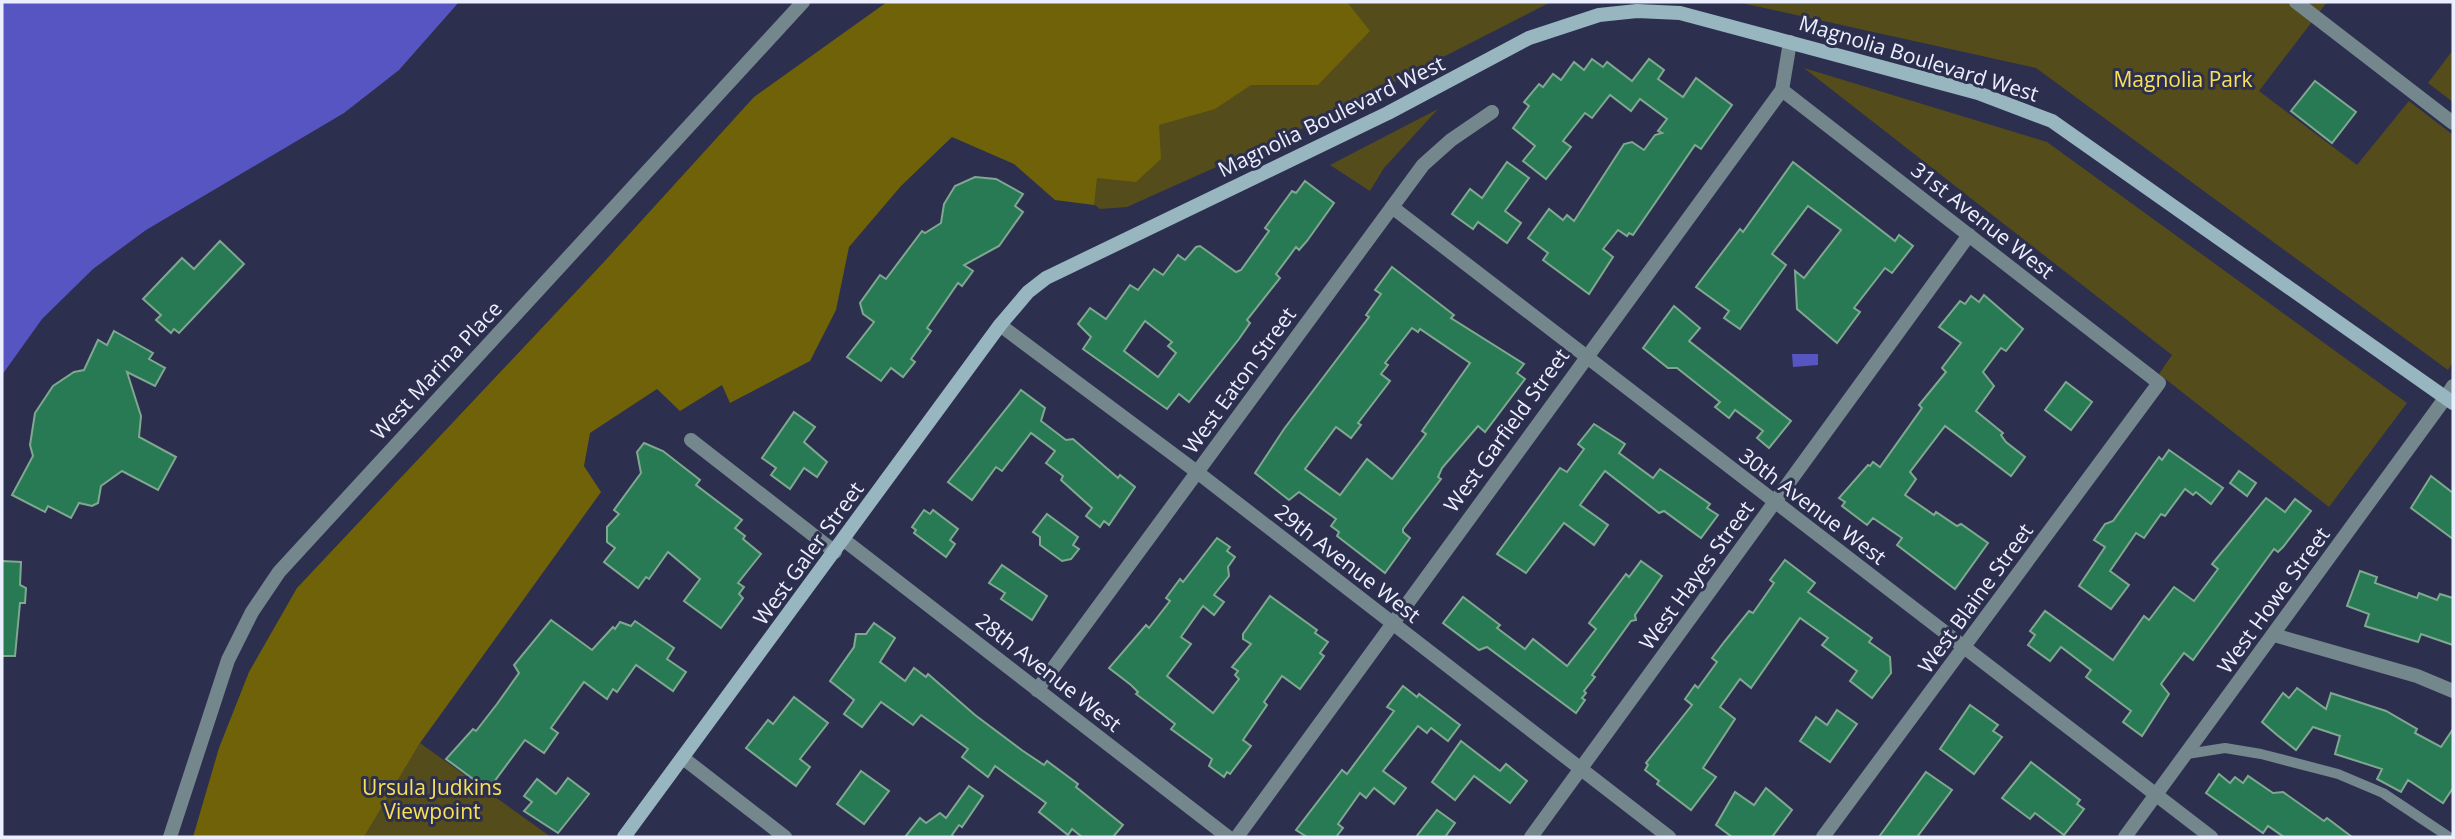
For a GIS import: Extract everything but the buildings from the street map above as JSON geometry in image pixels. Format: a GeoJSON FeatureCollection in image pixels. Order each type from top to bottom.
{"type":"FeatureCollection","features":[{"type":"Feature","properties":{"kind":"main road","name":"Magnolia Boulevard West"},"geometry":{"type":"LineString","coordinates":[[1026,295],[1046,278],[1098,250],[1388,113],[1529,38],[1599,15],[1635,11],[1680,13],[1979,93],[2052,121],[2451,395]]}},
{"type":"Feature","properties":{"kind":"main road","name":"West Galer Street"},"geometry":{"type":"LineString","coordinates":[[624,837],[1000,325],[1026,295]]}},
{"type":"Feature","properties":{"kind":"street","name":"West Marina Place"},"geometry":{"type":"LineString","coordinates":[[170,837],[228,660],[252,612],[279,572],[803,2]]}},
{"type":"Feature","properties":{"kind":"street"},"geometry":{"type":"LineString","coordinates":[[2296,2],[2453,123]]}},
{"type":"Feature","properties":{"kind":"street","name":"West Garfield Street"},"geometry":{"type":"LineString","coordinates":[[1237,837],[1782,90],[1790,42]]}},
{"type":"Feature","properties":{"kind":"street","name":"31st Avenue West"},"geometry":{"type":"LineString","coordinates":[[1782,90],[2158,383]]}},
{"type":"Feature","properties":{"kind":"street","name":"West Eaton Street"},"geometry":{"type":"LineString","coordinates":[[1037,690],[1423,165],[1451,140],[1492,112]]}},
{"type":"Feature","properties":{"kind":"street","name":"30th Avenue West"},"geometry":{"type":"LineString","coordinates":[[1392,207],[1773,503],[1966,647],[2211,837]]}},
{"type":"Feature","properties":{"kind":"street","name":"West Hayes Street"},"geometry":{"type":"LineString","coordinates":[[1531,837],[1969,235]]}},
{"type":"Feature","properties":{"kind":"street","name":"29th Avenue West"},"geometry":{"type":"LineString","coordinates":[[1000,325],[1197,472],[1669,837]]}},
{"type":"Feature","properties":{"kind":"street","name":"West Blaine Street"},"geometry":{"type":"LineString","coordinates":[[1823,837],[1966,647],[2158,383]]}},
{"type":"Feature","properties":{"kind":"street","name":"West Howe Street"},"geometry":{"type":"LineString","coordinates":[[2125,837],[2451,395]]}},
{"type":"Feature","properties":{"kind":"street","name":"28th Avenue West"},"geometry":{"type":"LineString","coordinates":[[691,440],[1037,690],[1228,837]]}},
{"type":"Feature","properties":{"kind":"street"},"geometry":{"type":"LineString","coordinates":[[2274,635],[2417,676],[2453,691]]}},
{"type":"Feature","properties":{"kind":"street"},"geometry":{"type":"LineString","coordinates":[[683,758],[785,837]]}},
{"type":"Feature","properties":{"kind":"street","name":"West Marina Place"},"geometry":{"type":"LineString","coordinates":[[177,837],[179,815]]}},
{"type":"Feature","properties":{"kind":"lane"},"geometry":{"type":"LineString","coordinates":[[2187,754],[2225,748],[2261,754],[2338,774],[2383,793],[2449,837]]}},
{"type":"Feature","properties":{"kind":"green space"},"geometry":{"type":"Polygon","coordinates":[[[939,2],[1551,2],[1308,126],[1127,207],[1100,209],[900,56],[939,2]]]}},
{"type":"Feature","properties":{"kind":"green space","name":"Magnolia Park"},"geometry":{"type":"Polygon","coordinates":[[[1737,2],[2327,2],[2259,91],[2357,165],[2409,101],[2453,135],[2453,362],[2448,370],[2036,68],[1737,2]]]}},
{"type":"Feature","properties":{"kind":"green space"},"geometry":{"type":"Polygon","coordinates":[[[2453,50],[2453,102],[2428,83],[2453,50]]]}},
{"type":"Feature","properties":{"kind":"green space"},"geometry":{"type":"Polygon","coordinates":[[[1804,68],[2047,142],[2407,403],[2329,507],[2159,374],[2172,355],[1804,68]]]}},
{"type":"Feature","properties":{"kind":"green space"},"geometry":{"type":"Polygon","coordinates":[[[1438,109],[1384,168],[1370,191],[1330,165],[1438,109]]]}},
{"type":"Feature","properties":{"kind":"green space","name":"Ursula Judkins Viewpoint"},"geometry":{"type":"Polygon","coordinates":[[[420,743],[551,837],[364,837],[420,743]]]}},
{"type":"Feature","properties":{"kind":"shaded area"},"geometry":{"type":"Polygon","coordinates":[[[2,2],[459,2],[399,70],[344,113],[146,230],[93,269],[42,319],[2,375],[2,2]]]}},
{"type":"Feature","properties":{"kind":"shaded area"},"geometry":{"type":"Polygon","coordinates":[[[887,2],[1347,2],[1370,31],[1318,85],[1251,85],[1215,109],[1159,125],[1161,159],[1136,182],[1097,178],[1094,205],[1055,200],[1014,164],[952,137],[901,186],[849,247],[836,310],[810,361],[730,403],[722,385],[680,411],[657,389],[590,433],[584,466],[601,492],[420,743],[364,837],[193,837],[219,748],[249,672],[297,588],[603,263],[754,97],[887,2]]]}},
{"type":"Feature","properties":{"kind":"shaded area"},"geometry":{"type":"Polygon","coordinates":[[[1792,354],[1818,354],[1818,365],[1793,367],[1792,354]]]}}]}
